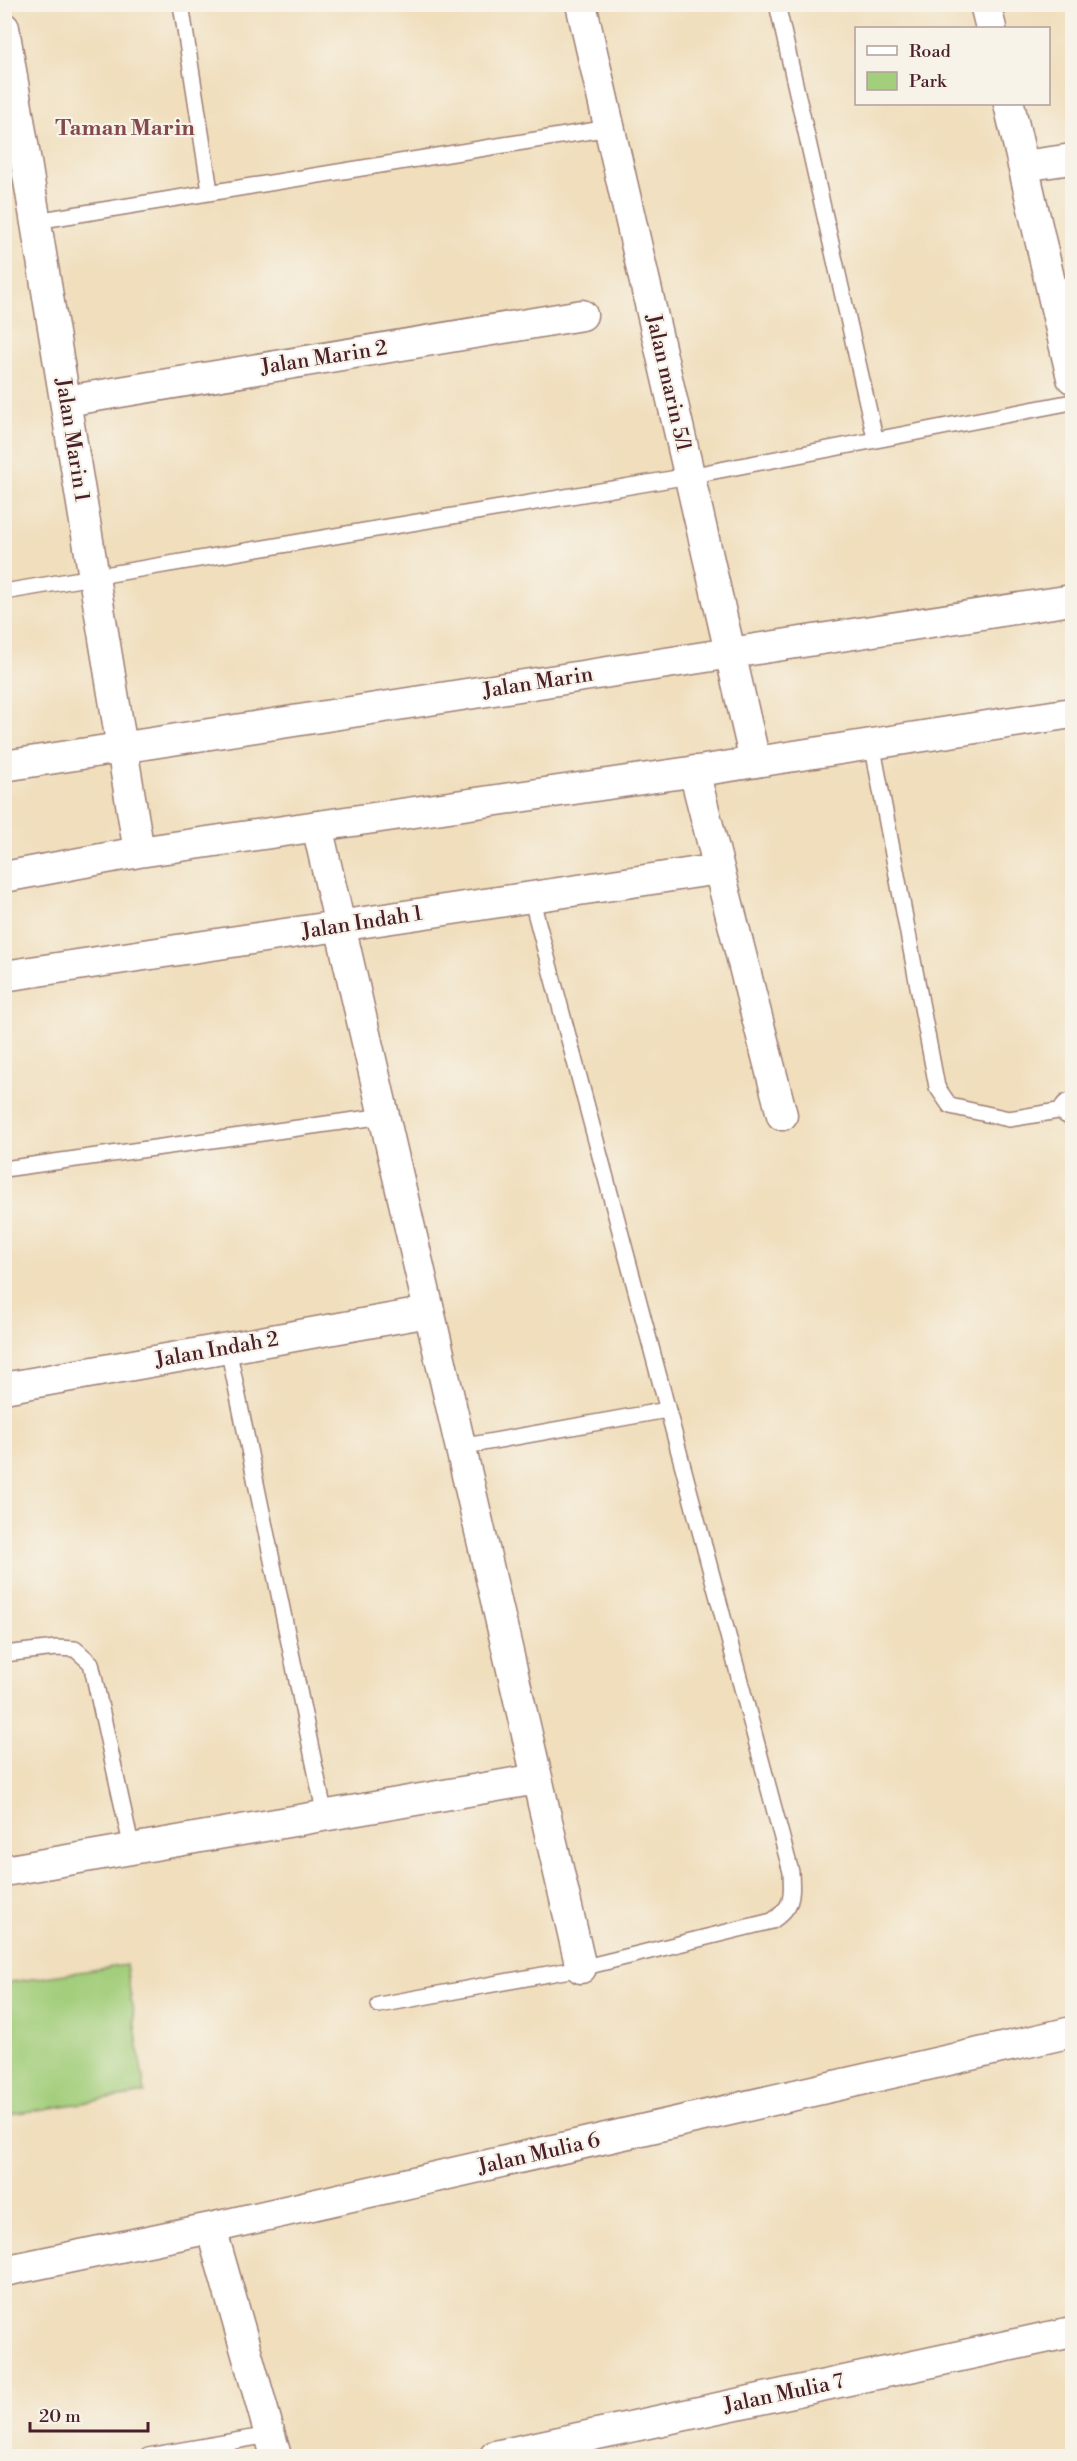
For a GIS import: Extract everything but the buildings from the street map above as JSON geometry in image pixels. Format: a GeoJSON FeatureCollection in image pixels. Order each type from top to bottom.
{"type":"FeatureCollection","features":[{"type":"Feature","properties":{"kind":"street","name":"Jalan marin 5/1"},"geometry":{"type":"LineString","coordinates":[[580,4],[755,761]]}},
{"type":"Feature","properties":{"kind":"street"},"geometry":{"type":"LineString","coordinates":[[985,4],[991,27]]}},
{"type":"Feature","properties":{"kind":"street","name":"Jalan Marin 1"},"geometry":{"type":"LineString","coordinates":[[4,28],[139,852]]}},
{"type":"Feature","properties":{"kind":"street"},"geometry":{"type":"LineString","coordinates":[[1009,105],[1072,378]]}},
{"type":"Feature","properties":{"kind":"street"},"geometry":{"type":"LineString","coordinates":[[1023,166],[1072,159]]}},
{"type":"Feature","properties":{"kind":"street","name":"Jalan Marin 2"},"geometry":{"type":"LineString","coordinates":[[66,401],[582,315]]}},
{"type":"Feature","properties":{"kind":"street","name":"Jalan Marin"},"geometry":{"type":"LineString","coordinates":[[4,766],[1072,600]]}},
{"type":"Feature","properties":{"kind":"street"},"geometry":{"type":"LineString","coordinates":[[4,877],[139,852],[1072,713]]}},
{"type":"Feature","properties":{"kind":"street"},"geometry":{"type":"LineString","coordinates":[[694,771],[782,1115]]}},
{"type":"Feature","properties":{"kind":"street"},"geometry":{"type":"LineString","coordinates":[[317,826],[581,1968]]}},
{"type":"Feature","properties":{"kind":"street","name":"Jalan Indah 1"},"geometry":{"type":"LineString","coordinates":[[4,976],[719,869]]}},
{"type":"Feature","properties":{"kind":"street","name":"Jalan Indah 2"},"geometry":{"type":"LineString","coordinates":[[4,1388],[429,1312]]}},
{"type":"Feature","properties":{"kind":"street"},"geometry":{"type":"LineString","coordinates":[[4,1871],[537,1779]]}},
{"type":"Feature","properties":{"kind":"street","name":"Jalan Mulia 6"},"geometry":{"type":"LineString","coordinates":[[4,2271],[211,2228],[1072,2032]]}},
{"type":"Feature","properties":{"kind":"street"},"geometry":{"type":"LineString","coordinates":[[211,2228],[273,2446]]}},
{"type":"Feature","properties":{"kind":"street","name":"Jalan Mulia 7"},"geometry":{"type":"LineString","coordinates":[[495,2457],[1072,2332]]}},
{"type":"Feature","properties":{"kind":"lane"},"geometry":{"type":"LineString","coordinates":[[181,4],[210,192]]}},
{"type":"Feature","properties":{"kind":"lane"},"geometry":{"type":"LineString","coordinates":[[777,4],[875,438]]}},
{"type":"Feature","properties":{"kind":"lane"},"geometry":{"type":"LineString","coordinates":[[36,221],[609,128]]}},
{"type":"Feature","properties":{"kind":"lane"},"geometry":{"type":"LineString","coordinates":[[4,592],[94,579],[689,476],[875,438],[1072,402]]}},
{"type":"Feature","properties":{"kind":"lane"},"geometry":{"type":"LineString","coordinates":[[872,743],[937,1087],[950,1106],[1010,1119],[1071,1109]]}},
{"type":"Feature","properties":{"kind":"lane"},"geometry":{"type":"LineString","coordinates":[[379,2005],[581,1968],[772,1921],[785,1912],[792,1898],[791,1872],[531,897]]}},
{"type":"Feature","properties":{"kind":"lane"},"geometry":{"type":"LineString","coordinates":[[4,1169],[384,1116]]}},
{"type":"Feature","properties":{"kind":"lane"},"geometry":{"type":"LineString","coordinates":[[228,1348],[325,1816]]}},
{"type":"Feature","properties":{"kind":"lane"},"geometry":{"type":"LineString","coordinates":[[460,1447],[667,1410]]}},
{"type":"Feature","properties":{"kind":"lane"},"geometry":{"type":"LineString","coordinates":[[4,1654],[56,1648],[75,1649],[91,1663],[132,1849]]}},
{"type":"Feature","properties":{"kind":"lane"},"geometry":{"type":"LineString","coordinates":[[148,2457],[273,2446]]}},
{"type":"Feature","properties":{"kind":"green space"},"geometry":{"type":"Polygon","coordinates":[[[126,1965],[145,2093],[5,2115],[5,1983],[126,1965]]]}},
{"type":"Feature","properties":{"kind":"district","name":"Taman Marin"},"geometry":{"type":"Point","coordinates":[125,128]}}]}
